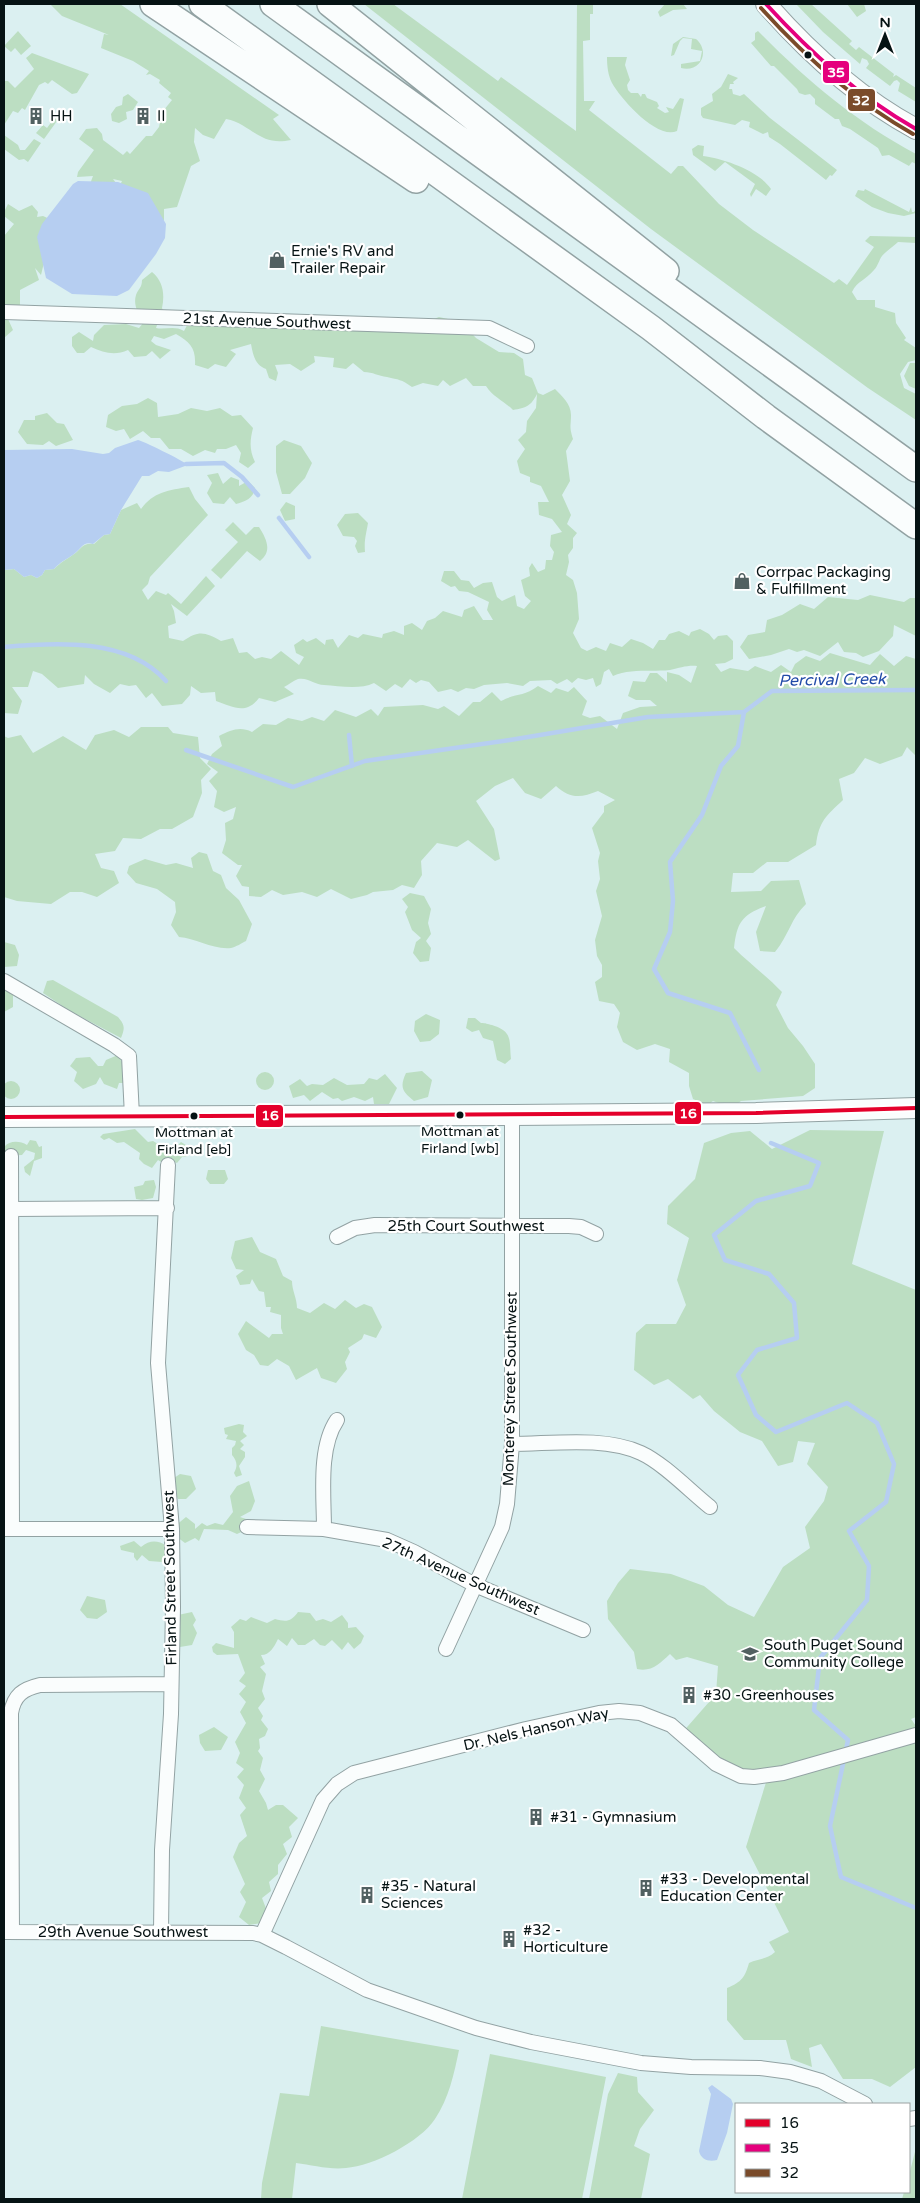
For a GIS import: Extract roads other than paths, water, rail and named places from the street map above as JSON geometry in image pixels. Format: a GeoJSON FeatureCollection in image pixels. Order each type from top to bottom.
{"type":"FeatureCollection","features":[{"type":"Feature","properties":{"kind":"highway"},"geometry":{"type":"LineString","coordinates":[[153,4],[400,169],[681,366],[766,417]]}},
{"type":"Feature","properties":{"kind":"highway"},"geometry":{"type":"LineString","coordinates":[[202,4],[651,328],[766,417],[916,526]]}},
{"type":"Feature","properties":{"kind":"highway"},"geometry":{"type":"LineString","coordinates":[[273,4],[916,469]]}},
{"type":"Feature","properties":{"kind":"highway"},"geometry":{"type":"LineString","coordinates":[[330,4],[640,250],[795,382]]}},
{"type":"Feature","properties":{"kind":"street"},"geometry":{"type":"LineString","coordinates":[[766,4],[799,40],[840,78],[916,129]]}},
{"type":"Feature","properties":{"kind":"street","name":"21st Avenue Southwest"},"geometry":{"type":"LineString","coordinates":[[4,312],[489,328],[527,346]]}},
{"type":"Feature","properties":{"kind":"street"},"geometry":{"type":"LineString","coordinates":[[4,981],[114,1045],[129,1056],[132,1116]]}},
{"type":"Feature","properties":{"kind":"street"},"geometry":{"type":"LineString","coordinates":[[4,1117],[756,1113],[916,1108]]}},
{"type":"Feature","properties":{"kind":"street","name":"Monterey Street Southwest"},"geometry":{"type":"LineString","coordinates":[[446,1649],[502,1528],[507,1504],[512,1444],[512,1115]]}},
{"type":"Feature","properties":{"kind":"street"},"geometry":{"type":"LineString","coordinates":[[11,1156],[8,1529],[172,1529]]}},
{"type":"Feature","properties":{"kind":"street","name":"Firland Street Southwest"},"geometry":{"type":"LineString","coordinates":[[161,1931],[163,1816],[171,1714],[173,1607],[172,1529],[158,1363],[168,1165]]}},
{"type":"Feature","properties":{"kind":"street"},"geometry":{"type":"LineString","coordinates":[[11,1209],[167,1208]]}},
{"type":"Feature","properties":{"kind":"street","name":"25th Court Southwest"},"geometry":{"type":"LineString","coordinates":[[337,1238],[355,1228],[375,1225],[570,1226],[581,1227],[596,1234]]}},
{"type":"Feature","properties":{"kind":"street"},"geometry":{"type":"LineString","coordinates":[[324,1529],[325,1448],[329,1431],[337,1420]]}},
{"type":"Feature","properties":{"kind":"street"},"geometry":{"type":"LineString","coordinates":[[512,1444],[601,1443],[640,1452],[710,1507]]}},
{"type":"Feature","properties":{"kind":"street","name":"27th Avenue Southwest"},"geometry":{"type":"LineString","coordinates":[[247,1528],[324,1529],[387,1540],[475,1584],[583,1630]]}},
{"type":"Feature","properties":{"kind":"street"},"geometry":{"type":"LineString","coordinates":[[8,1932],[11,1713],[15,1698],[25,1690],[40,1685],[171,1684]]}},
{"type":"Feature","properties":{"kind":"street","name":"Dr. Nels Hanson Way"},"geometry":{"type":"LineString","coordinates":[[262,1935],[323,1800],[337,1784],[354,1773],[526,1729],[599,1713],[619,1711],[640,1713],[671,1725],[716,1764],[742,1776],[754,1777],[776,1774],[916,1735]]}},
{"type":"Feature","properties":{"kind":"street","name":"29th Avenue Southwest"},"geometry":{"type":"LineString","coordinates":[[8,1932],[161,1931],[242,1932],[262,1935]]}},
{"type":"Feature","properties":{"kind":"street"},"geometry":{"type":"LineString","coordinates":[[262,1935],[367,1990],[476,2028],[531,2042],[641,2064],[760,2068],[790,2072],[821,2081],[863,2103]]}},
{"type":"Feature","properties":{"kind":"water"},"geometry":{"type":"Polygon","coordinates":[[[78,181],[118,182],[148,193],[166,224],[165,238],[156,254],[129,290],[117,296],[72,294],[46,278],[37,237],[42,224],[73,184],[78,181]]]}},
{"type":"Feature","properties":{"kind":"water"},"geometry":{"type":"Polygon","coordinates":[[[138,440],[178,459],[186,464],[185,466],[169,472],[158,471],[149,476],[142,476],[121,510],[110,534],[104,535],[93,544],[84,545],[54,569],[45,570],[37,578],[31,575],[24,577],[14,569],[4,570],[4,450],[72,449],[103,454],[138,440]]]}},
{"type":"Feature","properties":{"kind":"water"},"geometry":{"type":"Polygon","coordinates":[[[712,2085],[731,2099],[733,2104],[727,2133],[717,2160],[711,2161],[703,2158],[699,2151],[711,2094],[708,2088],[712,2085]]]}},
{"type":"Feature","properties":{"kind":"waterway"},"geometry":{"type":"LineString","coordinates":[[186,464],[224,463],[242,477],[258,495]]}},
{"type":"Feature","properties":{"kind":"waterway"},"geometry":{"type":"LineString","coordinates":[[279,518],[309,557]]}},
{"type":"Feature","properties":{"kind":"waterway"},"geometry":{"type":"LineString","coordinates":[[4,647],[69,644],[112,650],[132,657],[150,667],[166,681]]}},
{"type":"Feature","properties":{"kind":"waterway","name":"Percival Creek"},"geometry":{"type":"LineString","coordinates":[[759,1070],[730,1013],[668,993],[654,969],[670,932],[673,901],[670,862],[702,815],[721,766],[738,746],[744,712],[772,691],[916,690]]}},
{"type":"Feature","properties":{"kind":"waterway"},"geometry":{"type":"LineString","coordinates":[[186,750],[293,787],[365,761],[510,740],[648,717],[744,712]]}},
{"type":"Feature","properties":{"kind":"waterway"},"geometry":{"type":"LineString","coordinates":[[349,735],[352,766]]}},
{"type":"Feature","properties":{"kind":"waterway","name":"Percival Creek"},"geometry":{"type":"LineString","coordinates":[[771,1143],[819,1163],[810,1186],[756,1201],[714,1235],[725,1260],[769,1274],[794,1303],[797,1338],[757,1350],[738,1375],[756,1415],[776,1432],[847,1403],[877,1423],[894,1464],[886,1502],[849,1531],[869,1566],[867,1600],[820,1658],[814,1710],[848,1740],[830,1826],[841,1877],[916,1908]]}},
{"type":"Feature","properties":{"kind":"place","name":"HH"},"geometry":{"type":"Point","coordinates":[36,116]}},
{"type":"Feature","properties":{"kind":"place","name":"II"},"geometry":{"type":"Point","coordinates":[143,116]}},
{"type":"Feature","properties":{"kind":"place","name":"Ernie's RV and Trailer Repair"},"geometry":{"type":"Point","coordinates":[277,260]}},
{"type":"Feature","properties":{"kind":"place","name":"Corrpac Packaging & Fulfillment"},"geometry":{"type":"Point","coordinates":[742,581]}},
{"type":"Feature","properties":{"kind":"place","name":"Mottman at Firland [wb]"},"geometry":{"type":"Point","coordinates":[460,1115]}},
{"type":"Feature","properties":{"kind":"place","name":"Mottman at Firland [eb]"},"geometry":{"type":"Point","coordinates":[194,1116]}},
{"type":"Feature","properties":{"kind":"place","name":"South Puget Sound Community College"},"geometry":{"type":"Point","coordinates":[750,1654]}},
{"type":"Feature","properties":{"kind":"place","name":"#30 -Greenhouses"},"geometry":{"type":"Point","coordinates":[689,1695]}},
{"type":"Feature","properties":{"kind":"place","name":"#31 - Gymnasium"},"geometry":{"type":"Point","coordinates":[536,1817]}},
{"type":"Feature","properties":{"kind":"place","name":"#33 - Developmental Education Center"},"geometry":{"type":"Point","coordinates":[646,1888]}},
{"type":"Feature","properties":{"kind":"place","name":"#35 - Natural Sciences"},"geometry":{"type":"Point","coordinates":[367,1895]}},
{"type":"Feature","properties":{"kind":"place","name":"#32 - Horticulture"},"geometry":{"type":"Point","coordinates":[509,1939]}}]}
